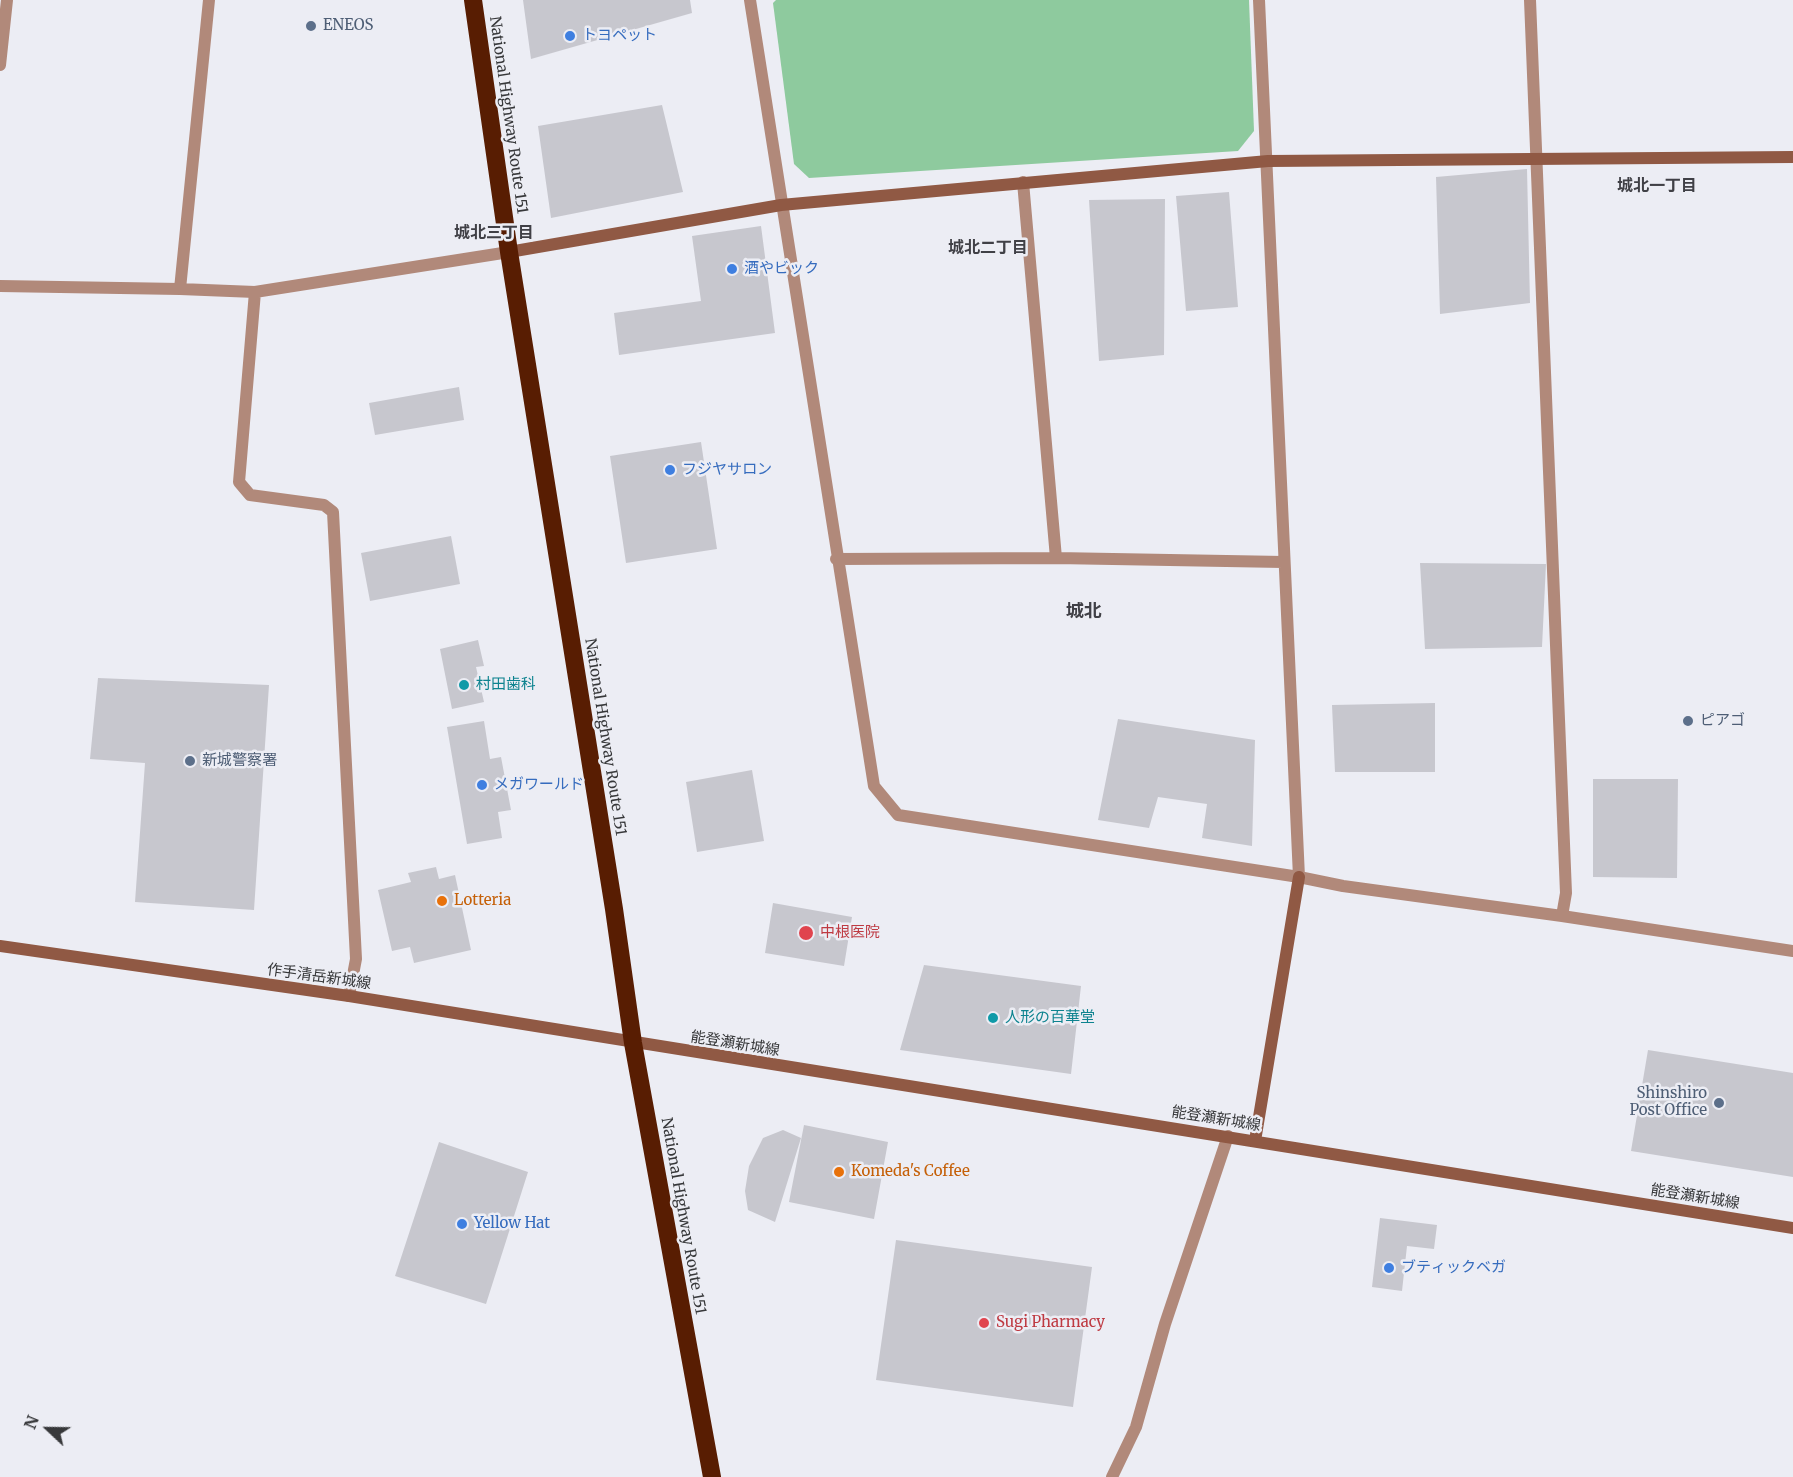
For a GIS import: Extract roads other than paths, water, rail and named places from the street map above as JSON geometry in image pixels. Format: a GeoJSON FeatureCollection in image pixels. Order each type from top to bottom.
{"type":"FeatureCollection","features":[{"type":"Feature","properties":{"kind":"highway","name":"National Highway Route 151"},"geometry":{"type":"LineString","coordinates":[[474,0],[509,252],[614,909],[633,1043],[712,1477]]}},
{"type":"Feature","properties":{"kind":"main road"},"geometry":{"type":"LineString","coordinates":[[509,252],[781,205],[1268,161],[1793,157]]}},
{"type":"Feature","properties":{"kind":"main road"},"geometry":{"type":"LineString","coordinates":[[1256,1141],[1299,877]]}},
{"type":"Feature","properties":{"kind":"main road","name":"作手清岳新城線"},"geometry":{"type":"LineString","coordinates":[[0,946],[349,996],[633,1043]]}},
{"type":"Feature","properties":{"kind":"main road","name":"能登瀬新城線"},"geometry":{"type":"LineString","coordinates":[[633,1043],[1228,1136],[1793,1228]]}},
{"type":"Feature","properties":{"kind":"street"},"geometry":{"type":"LineString","coordinates":[[0,64],[7,0]]}},
{"type":"Feature","properties":{"kind":"street"},"geometry":{"type":"LineString","coordinates":[[180,289],[209,0]]}},
{"type":"Feature","properties":{"kind":"street"},"geometry":{"type":"LineString","coordinates":[[750,0],[836,559],[874,786],[898,815],[1299,877],[1343,886],[1793,951]]}},
{"type":"Feature","properties":{"kind":"street"},"geometry":{"type":"LineString","coordinates":[[1259,0],[1299,877]]}},
{"type":"Feature","properties":{"kind":"street"},"geometry":{"type":"LineString","coordinates":[[1530,0],[1566,893],[1562,916]]}},
{"type":"Feature","properties":{"kind":"street"},"geometry":{"type":"LineString","coordinates":[[1023,182],[1056,558]]}},
{"type":"Feature","properties":{"kind":"street"},"geometry":{"type":"LineString","coordinates":[[0,286],[255,292],[509,252]]}},
{"type":"Feature","properties":{"kind":"street"},"geometry":{"type":"LineString","coordinates":[[255,292],[238,482],[250,495],[324,505],[333,512],[356,959],[349,996]]}},
{"type":"Feature","properties":{"kind":"street"},"geometry":{"type":"LineString","coordinates":[[836,559],[1056,558],[1283,562]]}},
{"type":"Feature","properties":{"kind":"street"},"geometry":{"type":"LineString","coordinates":[[1112,1477],[1136,1426],[1165,1324],[1228,1136]]}},
{"type":"Feature","properties":{"kind":"place","name":"ENEOS"},"geometry":{"type":"Point","coordinates":[311,26]}},
{"type":"Feature","properties":{"kind":"place","name":"トヨペット"},"geometry":{"type":"Point","coordinates":[570,36]}},
{"type":"Feature","properties":{"kind":"place","name":"酒やビック"},"geometry":{"type":"Point","coordinates":[732,269]}},
{"type":"Feature","properties":{"kind":"place","name":"フジヤサロン"},"geometry":{"type":"Point","coordinates":[670,470]}},
{"type":"Feature","properties":{"kind":"place","name":"村田歯科"},"geometry":{"type":"Point","coordinates":[464,685]}},
{"type":"Feature","properties":{"kind":"place","name":"ピアゴ"},"geometry":{"type":"Point","coordinates":[1688,721]}},
{"type":"Feature","properties":{"kind":"place","name":"新城警察署"},"geometry":{"type":"Point","coordinates":[190,761]}},
{"type":"Feature","properties":{"kind":"place","name":"メガワールド"},"geometry":{"type":"Point","coordinates":[482,785]}},
{"type":"Feature","properties":{"kind":"place","name":"Lotteria"},"geometry":{"type":"Point","coordinates":[442,901]}},
{"type":"Feature","properties":{"kind":"place","name":"中根医院"},"geometry":{"type":"Point","coordinates":[806,933]}},
{"type":"Feature","properties":{"kind":"place","name":"人形の百華堂"},"geometry":{"type":"Point","coordinates":[993,1018]}},
{"type":"Feature","properties":{"kind":"place","name":"Shinshiro Post Office"},"geometry":{"type":"Point","coordinates":[1719,1103]}},
{"type":"Feature","properties":{"kind":"place","name":"Komeda's Coffee"},"geometry":{"type":"Point","coordinates":[839,1172]}},
{"type":"Feature","properties":{"kind":"place","name":"Yellow Hat"},"geometry":{"type":"Point","coordinates":[462,1224]}},
{"type":"Feature","properties":{"kind":"place","name":"ブティックベガ"},"geometry":{"type":"Point","coordinates":[1389,1268]}},
{"type":"Feature","properties":{"kind":"place","name":"Sugi Pharmacy"},"geometry":{"type":"Point","coordinates":[984,1323]}},
{"type":"Feature","properties":{"kind":"district","name":"城北一丁目"},"geometry":{"type":"Point","coordinates":[1657,186]}},
{"type":"Feature","properties":{"kind":"district","name":"城北三丁目"},"geometry":{"type":"Point","coordinates":[494,233]}},
{"type":"Feature","properties":{"kind":"district","name":"城北二丁目"},"geometry":{"type":"Point","coordinates":[988,248]}},
{"type":"Feature","properties":{"kind":"district","name":"城北"},"geometry":{"type":"Point","coordinates":[1084,612]}}]}
